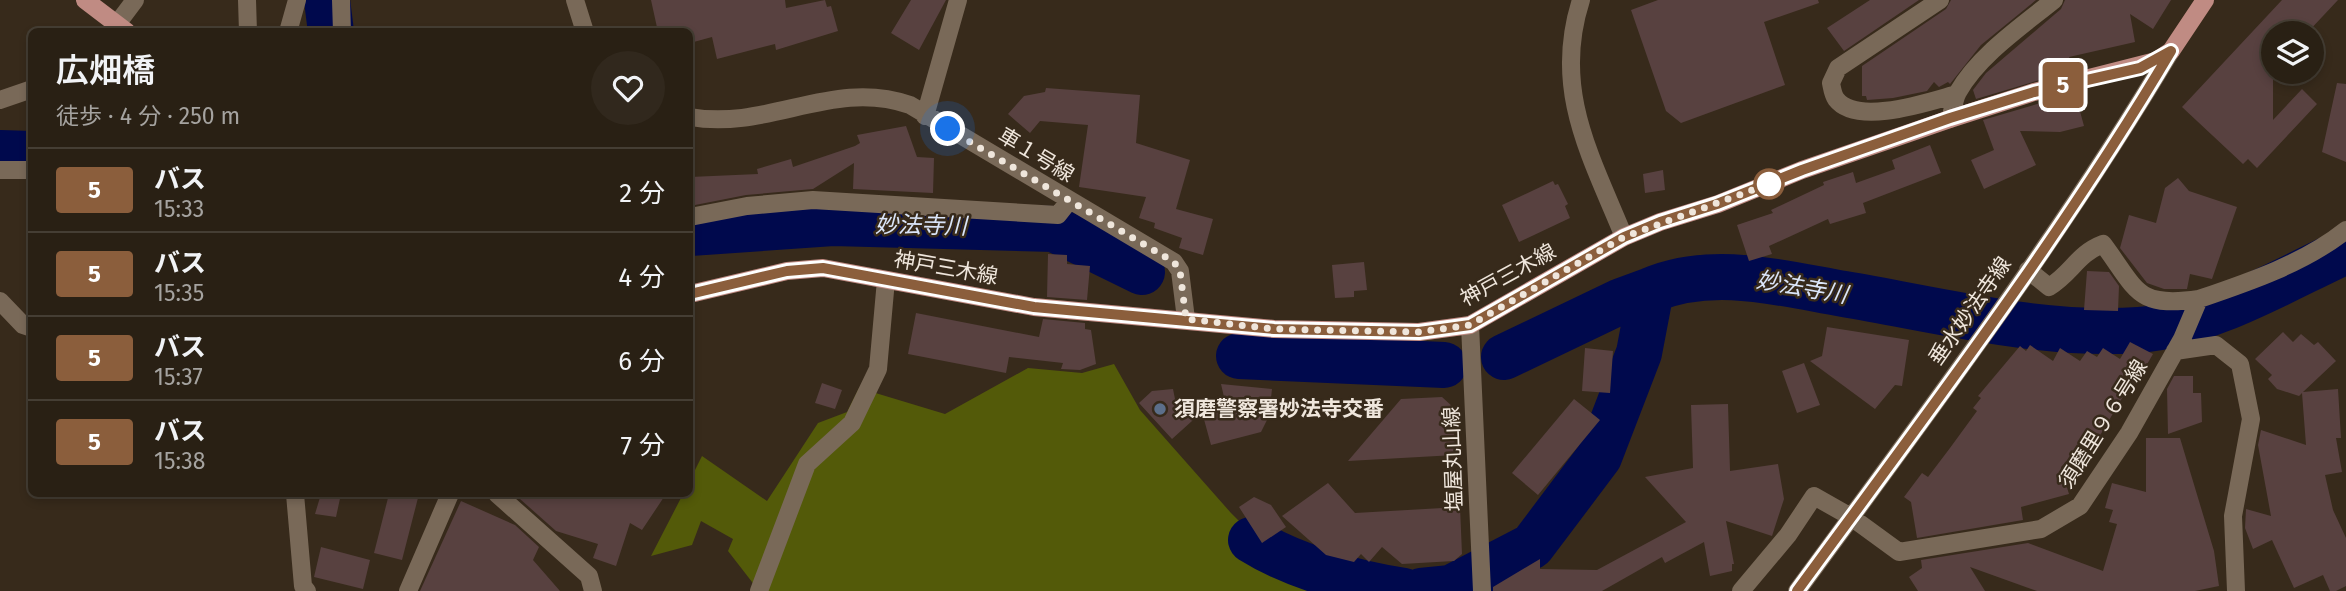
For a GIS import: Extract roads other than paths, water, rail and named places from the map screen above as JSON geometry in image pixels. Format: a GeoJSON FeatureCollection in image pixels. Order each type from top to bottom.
{"type":"FeatureCollection","features":[{"type":"Feature","properties":{"kind":"main road"},"geometry":{"type":"LineString","coordinates":[[85,0],[122,28]]}},
{"type":"Feature","properties":{"kind":"main road","name":"神戸三木線"},"geometry":{"type":"LineString","coordinates":[[693,293],[787,271],[823,268],[1034,307],[1274,329],[1419,332],[1470,325],[1624,237],[1950,118],[2034,92],[2140,68],[2171,51],[2205,0]]}},
{"type":"Feature","properties":{"kind":"street"},"geometry":{"type":"LineString","coordinates":[[122,28],[135,0]]}},
{"type":"Feature","properties":{"kind":"street"},"geometry":{"type":"LineString","coordinates":[[247,0],[248,28]]}},
{"type":"Feature","properties":{"kind":"street"},"geometry":{"type":"LineString","coordinates":[[289,28],[297,0]]}},
{"type":"Feature","properties":{"kind":"street"},"geometry":{"type":"LineString","coordinates":[[341,0],[342,28]]}},
{"type":"Feature","properties":{"kind":"street"},"geometry":{"type":"LineString","coordinates":[[575,0],[584,28]]}},
{"type":"Feature","properties":{"kind":"street"},"geometry":{"type":"LineString","coordinates":[[925,116],[958,0]]}},
{"type":"Feature","properties":{"kind":"street"},"geometry":{"type":"LineString","coordinates":[[1581,0],[1575,18],[1571,58],[1577,118],[1583,141],[1624,237]]}},
{"type":"Feature","properties":{"kind":"street"},"geometry":{"type":"LineString","coordinates":[[1940,0],[1838,68],[1831,83],[1836,99],[1845,105],[1881,112],[1957,94]]}},
{"type":"Feature","properties":{"kind":"street"},"geometry":{"type":"LineString","coordinates":[[1950,118],[1957,94],[2008,37],[2054,0]]}},
{"type":"Feature","properties":{"kind":"street","name":"垂水妙法寺線"},"geometry":{"type":"LineString","coordinates":[[1797,591],[2028,270],[2122,133],[2171,51]]}},
{"type":"Feature","properties":{"kind":"street"},"geometry":{"type":"LineString","coordinates":[[0,100],[28,90]]}},
{"type":"Feature","properties":{"kind":"street","name":"車１号線"},"geometry":{"type":"LineString","coordinates":[[693,117],[738,120],[864,94],[897,100],[1174,262],[1180,271],[1186,319]]}},
{"type":"Feature","properties":{"kind":"street"},"geometry":{"type":"LineString","coordinates":[[0,170],[28,170]]}},
{"type":"Feature","properties":{"kind":"street"},"geometry":{"type":"LineString","coordinates":[[693,216],[747,206],[813,200],[1058,215],[1069,201]]}},
{"type":"Feature","properties":{"kind":"street"},"geometry":{"type":"LineString","coordinates":[[2028,270],[2049,286],[2060,280],[2086,250],[2103,244],[2139,292],[2152,301],[2166,303],[2198,300],[2274,270],[2333,240],[2346,230]]}},
{"type":"Feature","properties":{"kind":"street"},"geometry":{"type":"LineString","coordinates":[[759,591],[807,464],[852,423],[878,369],[886,280]]}},
{"type":"Feature","properties":{"kind":"street","name":"須磨里９６号線"},"geometry":{"type":"LineString","coordinates":[[1741,591],[1788,535],[1814,496],[1851,517],[1899,552],[2041,529],[2080,506],[2129,433],[2178,345],[2198,300]]}},
{"type":"Feature","properties":{"kind":"street"},"geometry":{"type":"LineString","coordinates":[[0,301],[23,325],[28,327]]}},
{"type":"Feature","properties":{"kind":"street","name":"塩屋丸山線"},"geometry":{"type":"LineString","coordinates":[[1470,325],[1482,591]]}},
{"type":"Feature","properties":{"kind":"street"},"geometry":{"type":"LineString","coordinates":[[2178,345],[2217,345],[2240,364],[2250,419],[2233,516],[2236,591]]}},
{"type":"Feature","properties":{"kind":"street"},"geometry":{"type":"LineString","coordinates":[[295,497],[303,586],[307,591]]}},
{"type":"Feature","properties":{"kind":"street"},"geometry":{"type":"LineString","coordinates":[[408,591],[449,497]]}},
{"type":"Feature","properties":{"kind":"street"},"geometry":{"type":"LineString","coordinates":[[500,497],[589,576],[593,591]]}},
{"type":"Feature","properties":{"kind":"waterway","name":"妙法寺川"},"geometry":{"type":"LineString","coordinates":[[327,0],[330,28]]}},
{"type":"Feature","properties":{"kind":"waterway"},"geometry":{"type":"LineString","coordinates":[[0,153],[28,154]]}},
{"type":"Feature","properties":{"kind":"waterway","name":"妙法寺川"},"geometry":{"type":"LineString","coordinates":[[693,233],[833,223],[1054,229],[1142,272]]}},
{"type":"Feature","properties":{"kind":"waterway","name":"妙法寺川"},"geometry":{"type":"LineString","coordinates":[[1421,591],[1451,588],[1532,546],[1599,457],[1639,353],[1651,290],[1698,278],[1747,278],[2028,326],[2065,330],[2139,330],[2192,320],[2245,300],[2346,251]]}},
{"type":"Feature","properties":{"kind":"waterway"},"geometry":{"type":"LineString","coordinates":[[1504,357],[1621,301],[1651,290]]}},
{"type":"Feature","properties":{"kind":"waterway"},"geometry":{"type":"LineString","coordinates":[[1239,356],[1444,365]]}},
{"type":"Feature","properties":{"kind":"waterway","name":"妙法寺川"},"geometry":{"type":"LineString","coordinates":[[1251,540],[1268,550],[1325,573],[1404,591]]}},
{"type":"Feature","properties":{"kind":"place","name":"須磨警察署妙法寺交番"},"geometry":{"type":"Point","coordinates":[1160,409]}}]}
